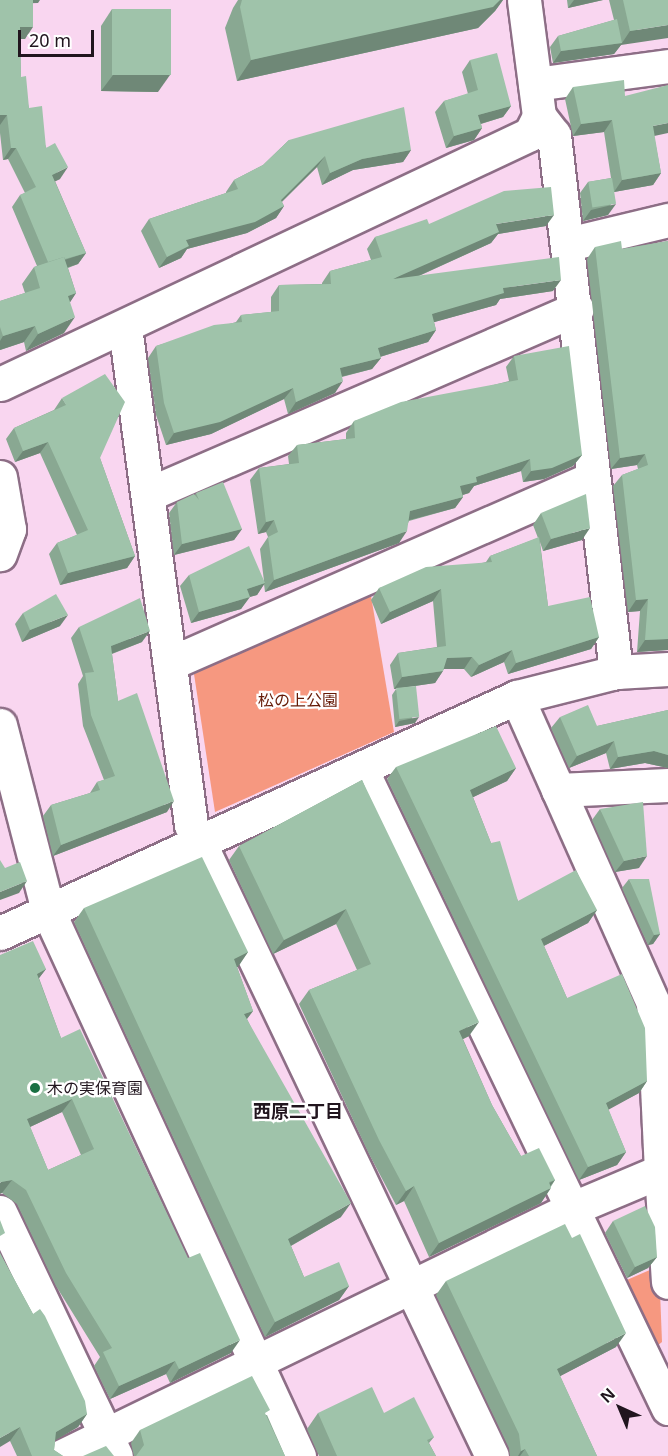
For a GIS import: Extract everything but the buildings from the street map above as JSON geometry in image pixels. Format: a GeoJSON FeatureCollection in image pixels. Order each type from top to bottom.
{"type":"FeatureCollection","features":[{"type":"Feature","properties":{"kind":"street"},"geometry":{"type":"LineString","coordinates":[[524,0],[539,116],[554,135],[577,309],[591,479],[616,672]]}},
{"type":"Feature","properties":{"kind":"street"},"geometry":{"type":"LineString","coordinates":[[535,84],[668,66]]}},
{"type":"Feature","properties":{"kind":"street"},"geometry":{"type":"LineString","coordinates":[[0,384],[530,134],[539,116]]}},
{"type":"Feature","properties":{"kind":"street"},"geometry":{"type":"LineString","coordinates":[[568,244],[668,220]]}},
{"type":"Feature","properties":{"kind":"street"},"geometry":{"type":"LineString","coordinates":[[151,493],[577,309]]}},
{"type":"Feature","properties":{"kind":"street"},"geometry":{"type":"LineString","coordinates":[[125,327],[151,493],[186,804],[492,1456]]}},
{"type":"Feature","properties":{"kind":"street"},"geometry":{"type":"LineString","coordinates":[[0,477],[9,529],[0,554]]}},
{"type":"Feature","properties":{"kind":"street"},"geometry":{"type":"LineString","coordinates":[[171,663],[591,479]]}},
{"type":"Feature","properties":{"kind":"street"},"geometry":{"type":"LineString","coordinates":[[0,933],[517,697],[616,672],[668,669]]}},
{"type":"Feature","properties":{"kind":"street"},"geometry":{"type":"LineString","coordinates":[[517,697],[653,1003],[668,1282]]}},
{"type":"Feature","properties":{"kind":"street"},"geometry":{"type":"LineString","coordinates":[[0,725],[48,911],[299,1456]]}},
{"type":"Feature","properties":{"kind":"street"},"geometry":{"type":"LineString","coordinates":[[361,769],[571,1209],[667,1400]]}},
{"type":"Feature","properties":{"kind":"street"},"geometry":{"type":"LineString","coordinates":[[558,790],[668,785]]}},
{"type":"Feature","properties":{"kind":"street"},"geometry":{"type":"LineString","coordinates":[[62,1456],[111,1445],[257,1364],[571,1209],[661,1171]]}},
{"type":"Feature","properties":{"kind":"street"},"geometry":{"type":"LineString","coordinates":[[0,1212],[111,1445]]}},
{"type":"Feature","properties":{"kind":"green space","name":"松の上公園"},"geometry":{"type":"Polygon","coordinates":[[[370,590],[394,732],[215,812],[194,674],[370,590]]]}},
{"type":"Feature","properties":{"kind":"green space"},"geometry":{"type":"Polygon","coordinates":[[[659,1266],[662,1342],[652,1350],[613,1286],[659,1266]]]}},
{"type":"Feature","properties":{"kind":"place","name":"木の実保育園"},"geometry":{"type":"Point","coordinates":[35,1088]}},
{"type":"Feature","properties":{"kind":"district","name":"西原二丁目"},"geometry":{"type":"Point","coordinates":[298,1111]}}]}
